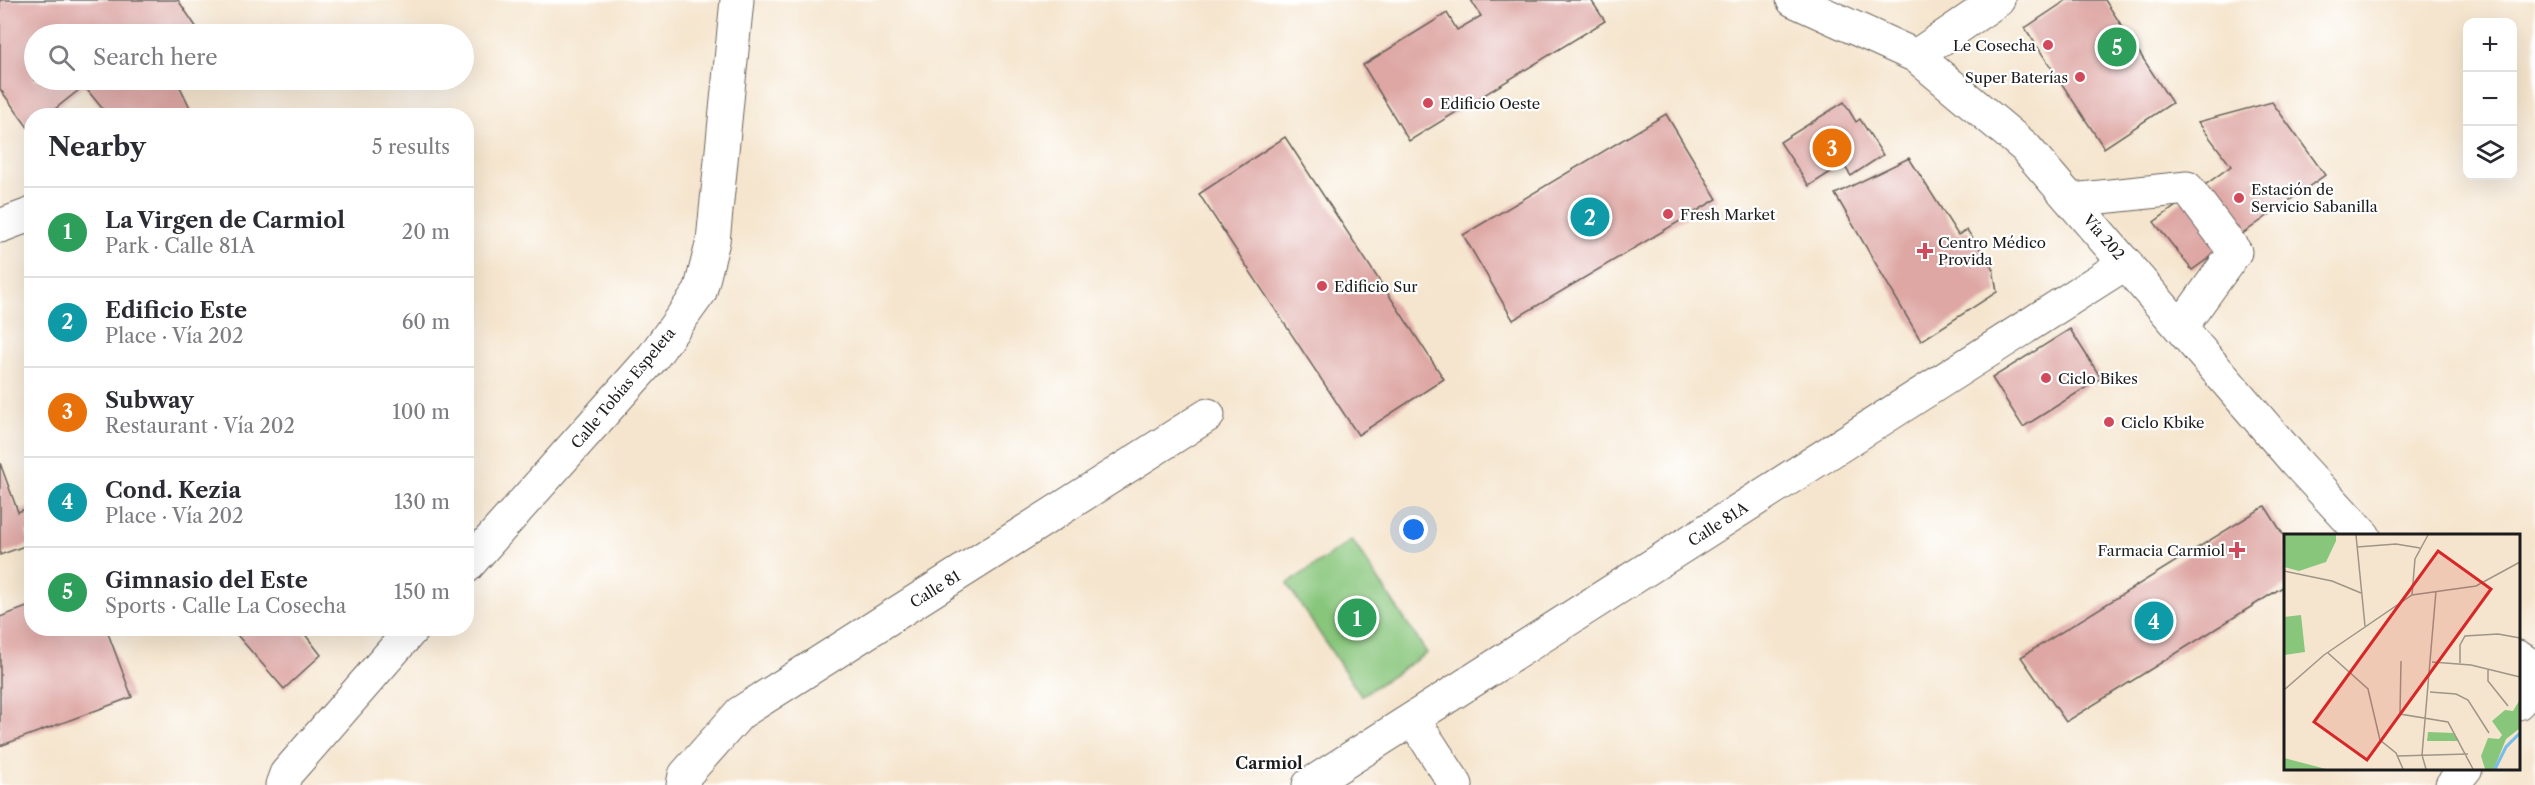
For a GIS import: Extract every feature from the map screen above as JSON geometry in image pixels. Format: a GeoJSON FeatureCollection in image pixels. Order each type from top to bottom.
{"type":"FeatureCollection","features":[{"type":"Feature","properties":{"kind":"street","name":"Calle Tobías Espeleta"},"geometry":{"type":"LineString","coordinates":[[474,558],[653,357],[700,292],[713,241],[737,0]]}},
{"type":"Feature","properties":{"kind":"street","name":"Vía 202"},"geometry":{"type":"LineString","coordinates":[[1793,0],[1916,56],[2025,147],[2295,461],[2362,534]]}},
{"type":"Feature","properties":{"kind":"street"},"geometry":{"type":"LineString","coordinates":[[1916,56],[1998,0]]}},
{"type":"Feature","properties":{"kind":"street"},"geometry":{"type":"LineString","coordinates":[[2072,200],[2187,188],[2235,252],[2181,327]]}},
{"type":"Feature","properties":{"kind":"street"},"geometry":{"type":"LineString","coordinates":[[0,226],[24,217]]}},
{"type":"Feature","properties":{"kind":"street","name":"Calle 81A"},"geometry":{"type":"LineString","coordinates":[[1309,785],[2126,263]]}},
{"type":"Feature","properties":{"kind":"street","name":"Calle 81"},"geometry":{"type":"LineString","coordinates":[[683,785],[685,776],[740,713],[1208,415]]}},
{"type":"Feature","properties":{"kind":"street"},"geometry":{"type":"LineString","coordinates":[[282,785],[286,774],[406,636]]}},
{"type":"Feature","properties":{"kind":"street"},"geometry":{"type":"LineString","coordinates":[[2520,658],[2535,668]]}},
{"type":"Feature","properties":{"kind":"street"},"geometry":{"type":"LineString","coordinates":[[2520,701],[2535,683]]}},
{"type":"Feature","properties":{"kind":"street"},"geometry":{"type":"LineString","coordinates":[[1413,719],[1456,785]]}},
{"type":"Feature","properties":{"kind":"street"},"geometry":{"type":"LineString","coordinates":[[2452,785],[2464,770]]}},
{"type":"Feature","properties":{"kind":"green space"},"geometry":{"type":"Polygon","coordinates":[[[1352,540],[1427,653],[1361,696],[1287,584],[1352,540]]]}},
{"type":"Feature","properties":{"kind":"building"},"geometry":{"type":"Polygon","coordinates":[[[0,0],[178,0],[194,24],[24,24],[24,90],[79,90],[56,108],[24,108],[24,122],[0,89],[0,0]]]}},
{"type":"Feature","properties":{"kind":"building","name":"Edificio Oeste"},"geometry":{"type":"Polygon","coordinates":[[[1471,0],[1591,0],[1605,21],[1409,141],[1363,65],[1447,13],[1457,30],[1481,16],[1471,0]]]}},
{"type":"Feature","properties":{"kind":"building"},"geometry":{"type":"Polygon","coordinates":[[[2067,0],[2105,0],[2172,103],[2104,148],[2025,28],[2067,0]]]}},
{"type":"Feature","properties":{"kind":"building"},"geometry":{"type":"Polygon","coordinates":[[[87,90],[181,90],[190,108],[102,108],[87,90]]]}},
{"type":"Feature","properties":{"kind":"building"},"geometry":{"type":"Polygon","coordinates":[[[1844,102],[1856,122],[1860,119],[1883,155],[1851,176],[1843,164],[1809,186],[1780,142],[1844,102]]]}},
{"type":"Feature","properties":{"kind":"building","name":"Estación de Servicio Sabanilla"},"geometry":{"type":"Polygon","coordinates":[[[2272,102],[2325,175],[2192,270],[2154,222],[2231,166],[2198,122],[2272,102]]]}},
{"type":"Feature","properties":{"kind":"building"},"geometry":{"type":"Polygon","coordinates":[[[1666,114],[1717,199],[1513,320],[1463,235],[1666,114]]]}},
{"type":"Feature","properties":{"kind":"building","name":"Edificio Sur"},"geometry":{"type":"Polygon","coordinates":[[[1285,137],[1444,379],[1358,435],[1199,194],[1285,137]]]}},
{"type":"Feature","properties":{"kind":"building","name":"Centro Médico Provida"},"geometry":{"type":"Polygon","coordinates":[[[1909,158],[1958,235],[1967,230],[1993,268],[1997,292],[1921,341],[1835,194],[1909,158]]]}},
{"type":"Feature","properties":{"kind":"building","name":"Ciclo Bikes"},"geometry":{"type":"Polygon","coordinates":[[[2070,329],[2101,378],[2023,427],[1992,378],[2070,329]]]}},
{"type":"Feature","properties":{"kind":"building"},"geometry":{"type":"Polygon","coordinates":[[[0,463],[18,512],[24,509],[24,546],[0,555],[0,463]]]}},
{"type":"Feature","properties":{"kind":"building"},"geometry":{"type":"Polygon","coordinates":[[[2265,506],[2284,536],[2284,586],[2066,722],[2021,657],[2265,506]]]}},
{"type":"Feature","properties":{"kind":"building"},"geometry":{"type":"Polygon","coordinates":[[[24,608],[24,636],[109,636],[132,697],[0,746],[0,617],[24,608]]]}},
{"type":"Feature","properties":{"kind":"building"},"geometry":{"type":"Polygon","coordinates":[[[238,636],[306,636],[321,655],[284,689],[238,636]]]}},
{"type":"Feature","properties":{"kind":"place","name":"Le Cosecha"},"geometry":{"type":"Point","coordinates":[2048,45]}},
{"type":"Feature","properties":{"kind":"place","name":"Gimnasio del Este"},"geometry":{"type":"Point","coordinates":[2117,47]}},
{"type":"Feature","properties":{"kind":"place","name":"Super Baterías"},"geometry":{"type":"Point","coordinates":[2080,77]}},
{"type":"Feature","properties":{"kind":"place","name":"Edificio Oeste"},"geometry":{"type":"Point","coordinates":[1428,103]}},
{"type":"Feature","properties":{"kind":"place","name":"Subway"},"geometry":{"type":"Point","coordinates":[1832,148]}},
{"type":"Feature","properties":{"kind":"place","name":"Estación de Servicio Sabanilla"},"geometry":{"type":"Point","coordinates":[2239,198]}},
{"type":"Feature","properties":{"kind":"place","name":"Fresh Market"},"geometry":{"type":"Point","coordinates":[1668,214]}},
{"type":"Feature","properties":{"kind":"place","name":"Edificio Este"},"geometry":{"type":"Point","coordinates":[1590,217]}},
{"type":"Feature","properties":{"kind":"place","name":"Centro Médico Provida"},"geometry":{"type":"Point","coordinates":[1925,251]}},
{"type":"Feature","properties":{"kind":"place","name":"Edificio Sur"},"geometry":{"type":"Point","coordinates":[1322,286]}},
{"type":"Feature","properties":{"kind":"place","name":"Ciclo Bikes"},"geometry":{"type":"Point","coordinates":[2046,378]}},
{"type":"Feature","properties":{"kind":"place","name":"Ciclo Kbike"},"geometry":{"type":"Point","coordinates":[2109,422]}},
{"type":"Feature","properties":{"kind":"place","name":"Farmacia Carmiol"},"geometry":{"type":"Point","coordinates":[2237,550]}},
{"type":"Feature","properties":{"kind":"place","name":"La Virgen de Carmiol"},"geometry":{"type":"Point","coordinates":[1357,618]}},
{"type":"Feature","properties":{"kind":"place","name":"Cond. Kezia"},"geometry":{"type":"Point","coordinates":[2154,621]}},
{"type":"Feature","properties":{"kind":"district","name":"Carmiol"},"geometry":{"type":"Point","coordinates":[1269,763]}}]}
